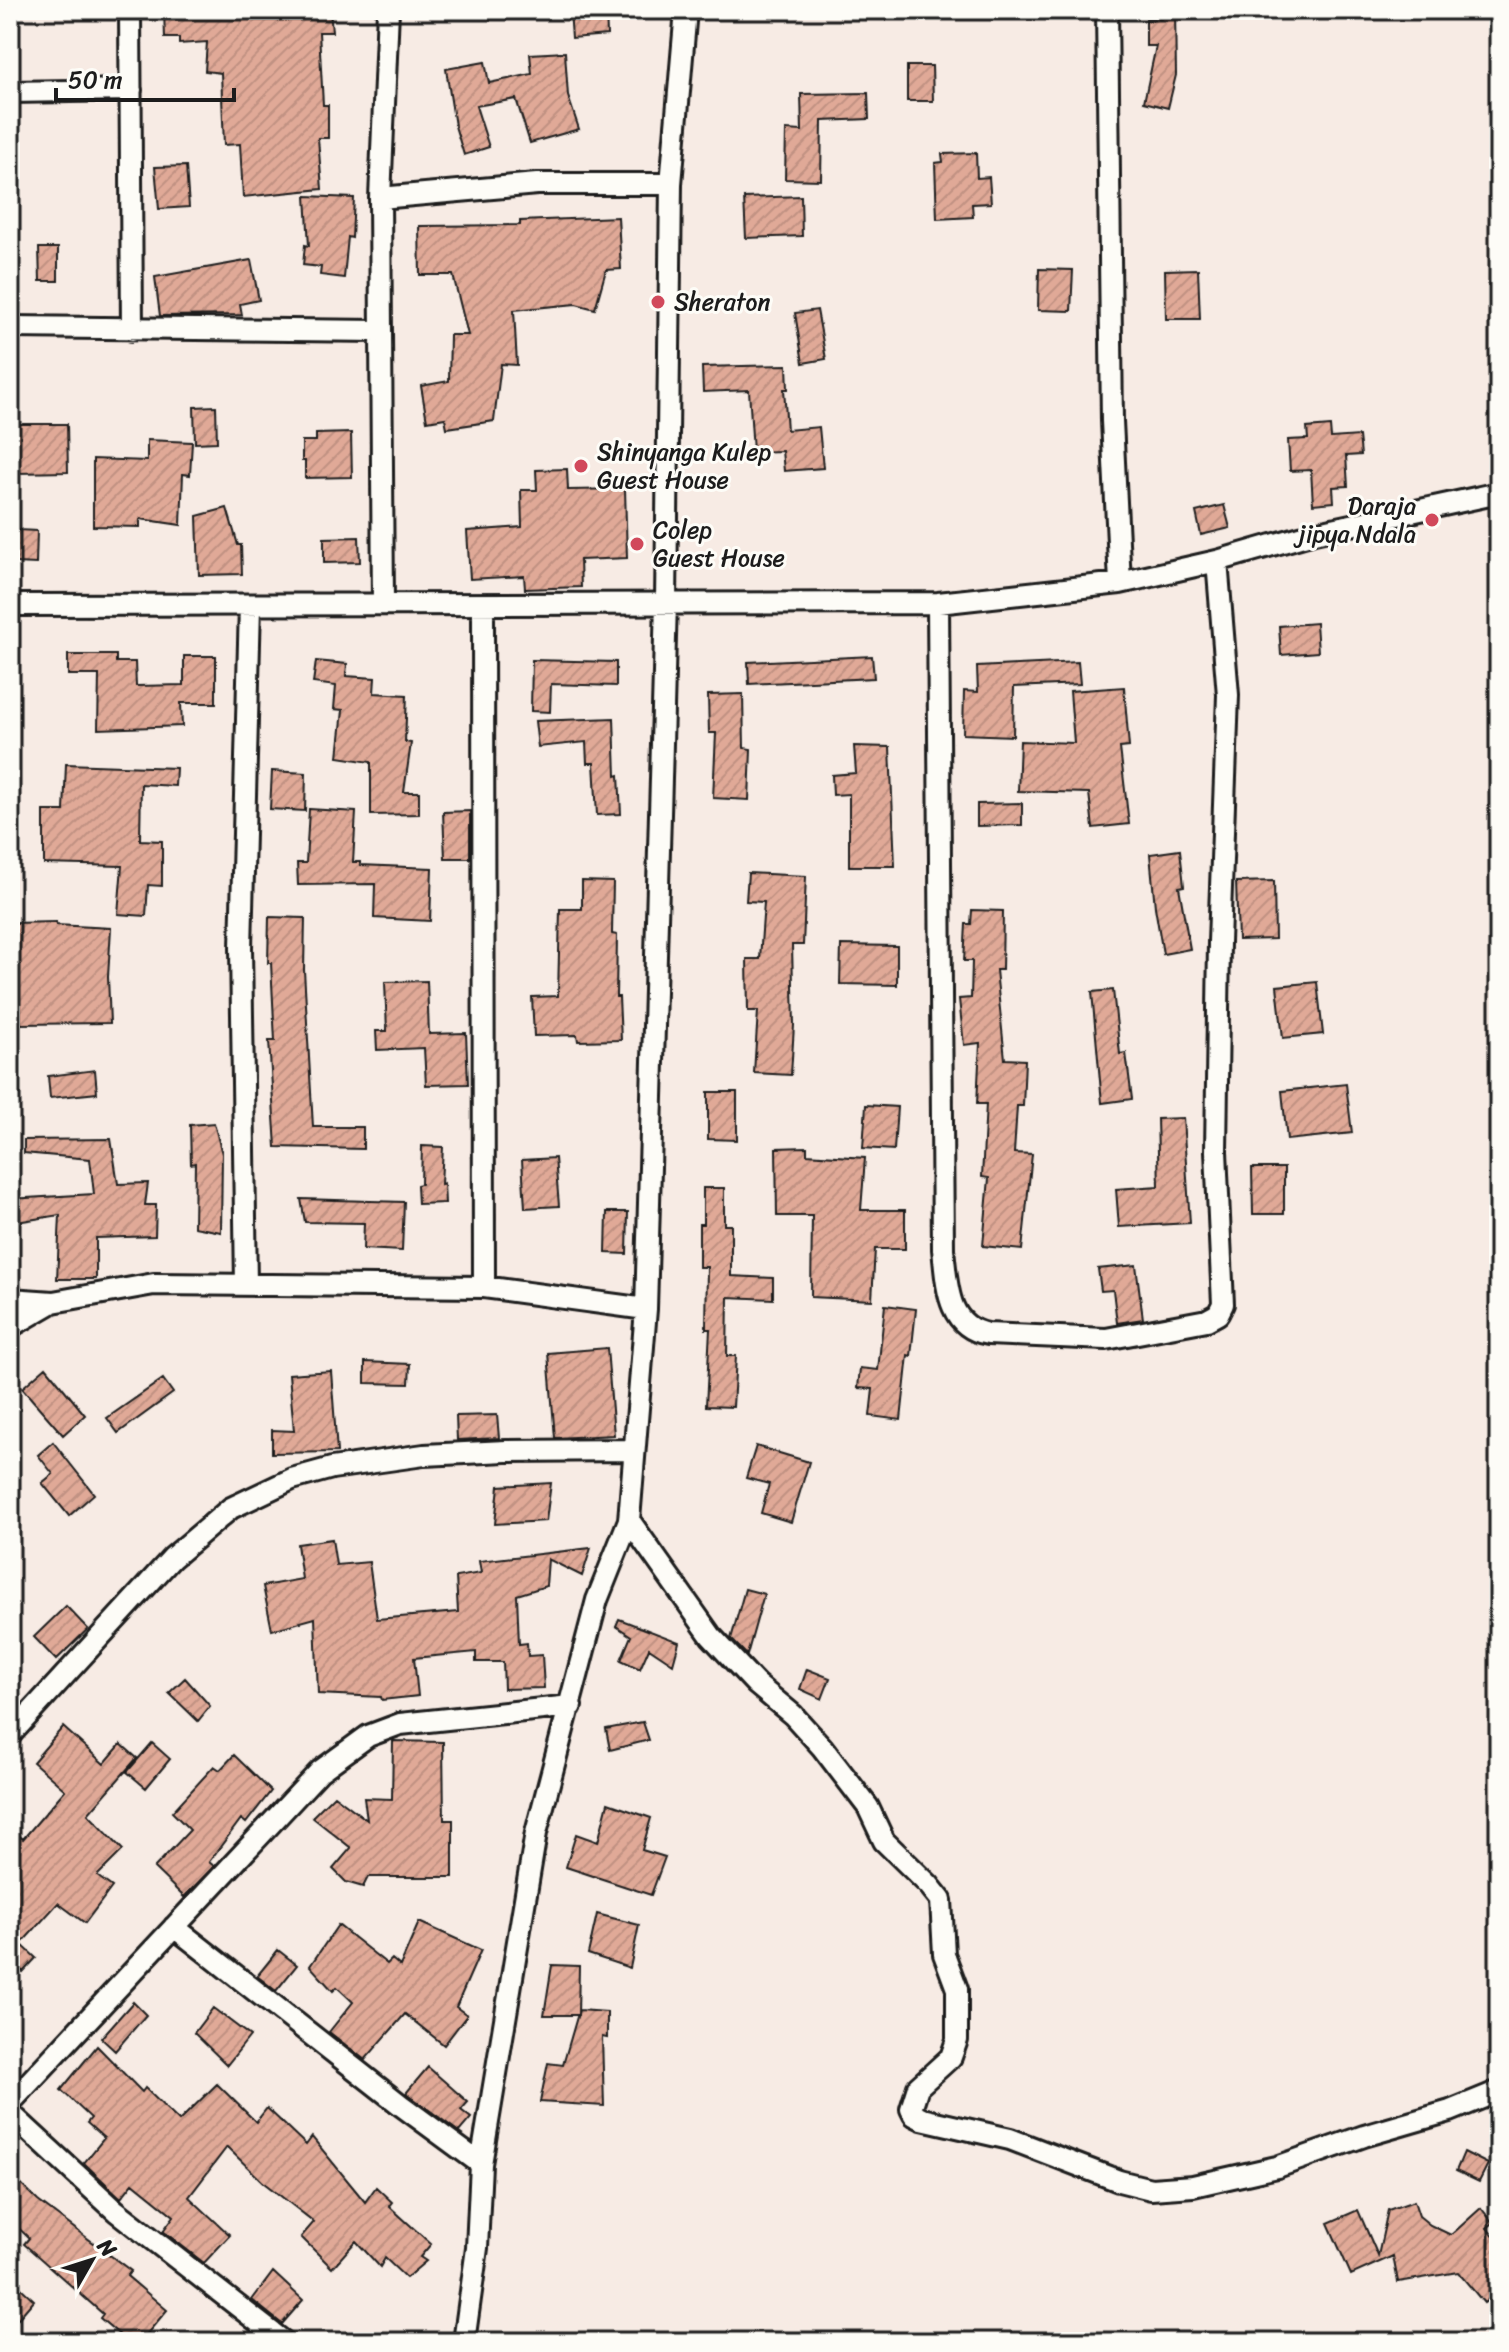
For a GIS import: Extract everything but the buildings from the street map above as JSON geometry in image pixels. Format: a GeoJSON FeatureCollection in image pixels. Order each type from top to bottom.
{"type":"FeatureCollection","features":[{"type":"Feature","properties":{"kind":"street"},"geometry":{"type":"LineString","coordinates":[[130,10],[132,330]]}},
{"type":"Feature","properties":{"kind":"street"},"geometry":{"type":"LineString","coordinates":[[383,603],[380,198],[388,10]]}},
{"type":"Feature","properties":{"kind":"street"},"geometry":{"type":"LineString","coordinates":[[464,2342],[477,2248],[481,2164],[536,1833],[597,1600],[629,1520],[646,1309],[666,602],[671,184],[686,10]]}},
{"type":"Feature","properties":{"kind":"street"},"geometry":{"type":"LineString","coordinates":[[1107,10],[1112,421],[1120,583]]}},
{"type":"Feature","properties":{"kind":"street"},"geometry":{"type":"LineString","coordinates":[[10,92],[131,90]]}},
{"type":"Feature","properties":{"kind":"street"},"geometry":{"type":"LineString","coordinates":[[380,198],[537,184],[671,184]]}},
{"type":"Feature","properties":{"kind":"street"},"geometry":{"type":"LineString","coordinates":[[10,327],[380,331]]}},
{"type":"Feature","properties":{"kind":"street"},"geometry":{"type":"LineString","coordinates":[[10,605],[938,603],[1120,583],[1217,561],[1314,533],[1499,493]]}},
{"type":"Feature","properties":{"kind":"street"},"geometry":{"type":"LineString","coordinates":[[938,603],[943,1249],[955,1311],[970,1330],[988,1334],[1121,1337],[1207,1320],[1220,1312],[1223,1304],[1216,1151],[1228,695],[1217,561]]}},
{"type":"Feature","properties":{"kind":"street"},"geometry":{"type":"LineString","coordinates":[[246,1285],[241,948],[250,605]]}},
{"type":"Feature","properties":{"kind":"street"},"geometry":{"type":"LineString","coordinates":[[483,605],[484,1287]]}},
{"type":"Feature","properties":{"kind":"street"},"geometry":{"type":"LineString","coordinates":[[10,1299],[53,1302],[154,1284],[484,1287],[646,1309]]}},
{"type":"Feature","properties":{"kind":"street"},"geometry":{"type":"LineString","coordinates":[[10,1327],[53,1302]]}},
{"type":"Feature","properties":{"kind":"street"},"geometry":{"type":"LineString","coordinates":[[10,1735],[172,1558],[231,1508],[292,1479],[332,1468],[424,1455],[633,1450]]}},
{"type":"Feature","properties":{"kind":"street"},"geometry":{"type":"LineString","coordinates":[[629,1520],[711,1636],[822,1747],[868,1807],[884,1841],[941,1900],[945,1960],[957,1989],[957,2040],[951,2057],[918,2087],[911,2109],[916,2116],[937,2124],[1010,2139],[1119,2181],[1151,2189],[1193,2186],[1277,2167],[1364,2136],[1450,2111],[1499,2091]]}},
{"type":"Feature","properties":{"kind":"street"},"geometry":{"type":"LineString","coordinates":[[10,2103],[320,1771],[368,1736],[400,1724],[571,1706]]}},
{"type":"Feature","properties":{"kind":"street"},"geometry":{"type":"LineString","coordinates":[[174,1927],[481,2164]]}},
{"type":"Feature","properties":{"kind":"street"},"geometry":{"type":"LineString","coordinates":[[10,2113],[116,2211],[284,2342]]}},
{"type":"Feature","properties":{"kind":"place","name":"Sheraton"},"geometry":{"type":"Point","coordinates":[658,302]}},
{"type":"Feature","properties":{"kind":"place","name":"Shinyanga Kulep Guest House"},"geometry":{"type":"Point","coordinates":[581,466]}},
{"type":"Feature","properties":{"kind":"place","name":"Daraja jipya Ndala"},"geometry":{"type":"Point","coordinates":[1432,520]}},
{"type":"Feature","properties":{"kind":"place","name":"Colep Guest House"},"geometry":{"type":"Point","coordinates":[637,544]}}]}
